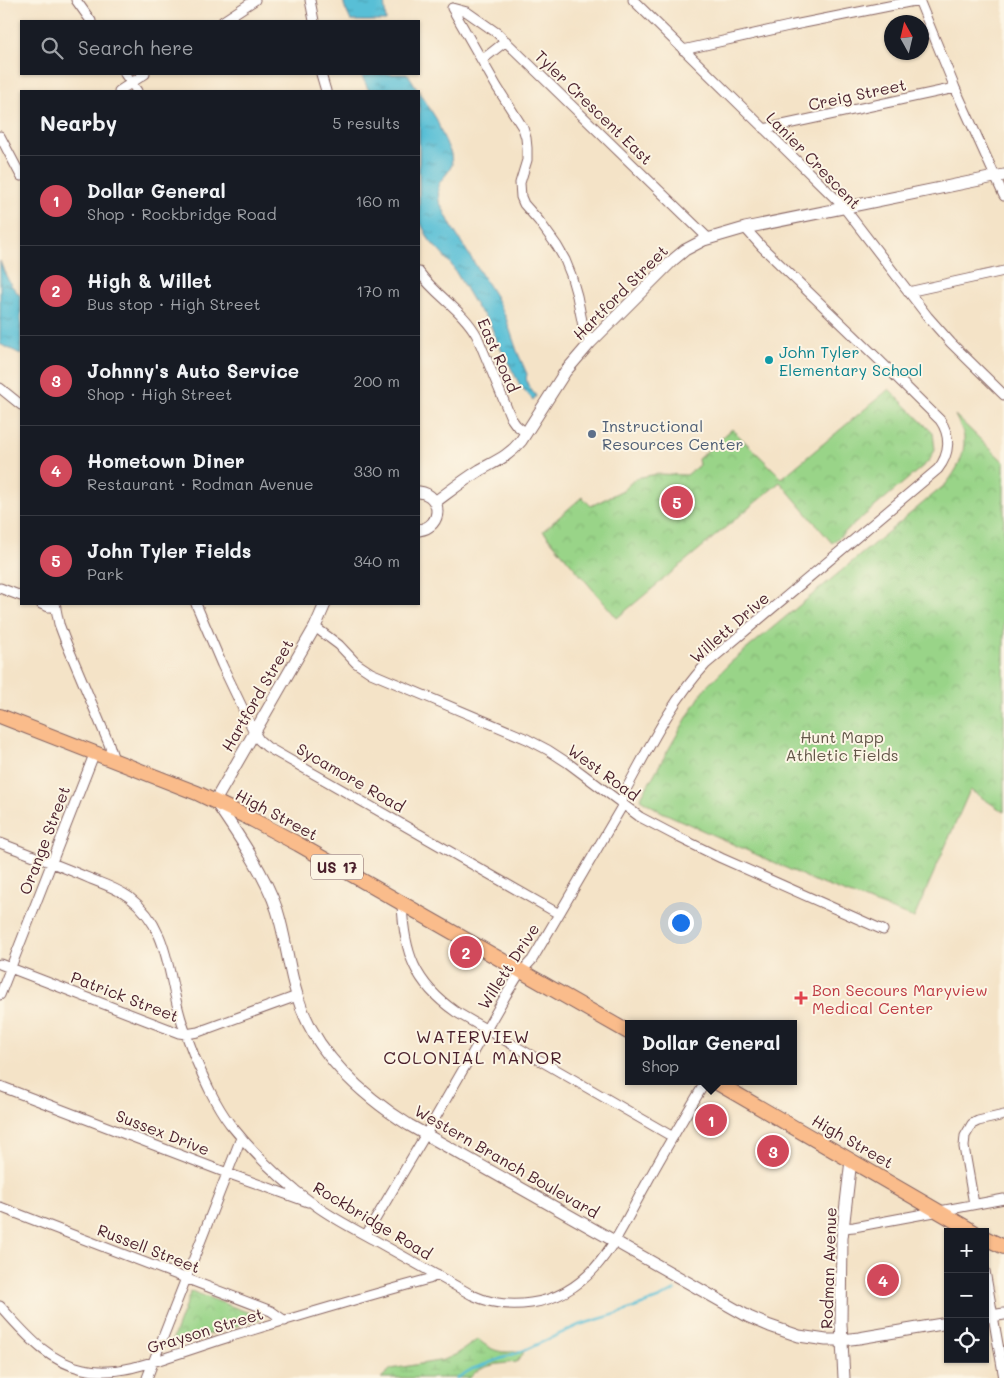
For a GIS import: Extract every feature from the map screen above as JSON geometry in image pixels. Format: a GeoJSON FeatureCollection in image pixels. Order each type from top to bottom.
{"type":"FeatureCollection","features":[{"type":"Feature","properties":{"kind":"main road","name":"High Street"},"geometry":{"type":"LineString","coordinates":[[0,716],[215,801],[290,840],[625,1030]]}},
{"type":"Feature","properties":{"kind":"main road","name":"High Street"},"geometry":{"type":"LineString","coordinates":[[721,1085],[967,1228]]}},
{"type":"Feature","properties":{"kind":"main road"},"geometry":{"type":"LineString","coordinates":[[989,1240],[1004,1247]]}},
{"type":"Feature","properties":{"kind":"street"},"geometry":{"type":"LineString","coordinates":[[76,0],[89,20]]}},
{"type":"Feature","properties":{"kind":"street"},"geometry":{"type":"LineString","coordinates":[[225,20],[255,0]]}},
{"type":"Feature","properties":{"kind":"street"},"geometry":{"type":"LineString","coordinates":[[310,0],[314,20]]}},
{"type":"Feature","properties":{"kind":"street","name":"Lanier Crescent"},"geometry":{"type":"LineString","coordinates":[[633,0],[844,208],[908,292],[951,343],[1004,394]]}},
{"type":"Feature","properties":{"kind":"street"},"geometry":{"type":"LineString","coordinates":[[684,50],[789,26],[919,0],[956,88],[999,176],[1004,196]]}},
{"type":"Feature","properties":{"kind":"street","name":"Tyler Crescent East"},"geometry":{"type":"LineString","coordinates":[[482,60],[452,8],[467,12],[488,25],[506,41],[708,238]]}},
{"type":"Feature","properties":{"kind":"street"},"geometry":{"type":"LineString","coordinates":[[506,41],[482,60],[523,128],[526,138],[527,160],[520,183],[521,197],[524,204],[539,221],[565,260],[571,274],[583,326],[590,343]]}},
{"type":"Feature","properties":{"kind":"street"},"geometry":{"type":"LineString","coordinates":[[126,75],[136,90]]}},
{"type":"Feature","properties":{"kind":"street"},"geometry":{"type":"LineString","coordinates":[[120,90],[143,75]]}},
{"type":"Feature","properties":{"kind":"street"},"geometry":{"type":"LineString","coordinates":[[321,75],[326,90]]}},
{"type":"Feature","properties":{"kind":"street","name":"Creig Street"},"geometry":{"type":"LineString","coordinates":[[764,129],[956,88]]}},
{"type":"Feature","properties":{"kind":"street"},"geometry":{"type":"LineString","coordinates":[[0,136],[20,174]]}},
{"type":"Feature","properties":{"kind":"street"},"geometry":{"type":"LineString","coordinates":[[13,159],[20,155]]}},
{"type":"Feature","properties":{"kind":"street","name":"Hartford Street"},"geometry":{"type":"LineString","coordinates":[[435,502],[514,449],[565,372],[590,343],[673,260],[691,247],[708,238],[745,228],[999,176]]}},
{"type":"Feature","properties":{"kind":"street","name":"Willett Drive"},"geometry":{"type":"LineString","coordinates":[[366,1235],[506,995],[532,960],[621,808],[624,793],[678,697],[706,664],[938,469],[946,456],[948,448],[946,433],[940,420],[762,247],[745,228]]}},
{"type":"Feature","properties":{"kind":"street"},"geometry":{"type":"LineString","coordinates":[[908,292],[1004,271]]}},
{"type":"Feature","properties":{"kind":"street","name":"East Road"},"geometry":{"type":"LineString","coordinates":[[420,273],[472,326],[510,418],[526,433]]}},
{"type":"Feature","properties":{"kind":"street"},"geometry":{"type":"LineString","coordinates":[[0,388],[20,404]]}},
{"type":"Feature","properties":{"kind":"street"},"geometry":{"type":"LineString","coordinates":[[420,492],[428,494],[435,502],[437,508],[435,519],[428,527],[420,530]]}},
{"type":"Feature","properties":{"kind":"street"},"geometry":{"type":"LineString","coordinates":[[0,588],[20,596]]}},
{"type":"Feature","properties":{"kind":"street","name":"Sycamore Road"},"geometry":{"type":"LineString","coordinates":[[196,605],[254,732],[267,747],[559,914]]}},
{"type":"Feature","properties":{"kind":"street","name":"Hartford Street"},"geometry":{"type":"LineString","coordinates":[[215,801],[315,627],[325,605]]}},
{"type":"Feature","properties":{"kind":"street"},"geometry":{"type":"LineString","coordinates":[[55,606],[65,640],[114,760]]}},
{"type":"Feature","properties":{"kind":"street","name":"West Road"},"geometry":{"type":"LineString","coordinates":[[315,627],[339,645],[362,668],[528,738],[568,763],[640,817],[680,838],[883,930]]}},
{"type":"Feature","properties":{"kind":"street","name":"Orange Street"},"geometry":{"type":"LineString","coordinates":[[0,995],[94,752]]}},
{"type":"Feature","properties":{"kind":"street","name":"Western Branch Boulevard"},"geometry":{"type":"LineString","coordinates":[[215,801],[259,871],[269,891],[282,927],[297,996],[311,1028],[336,1066],[351,1082],[388,1112],[749,1317],[770,1326],[809,1338],[842,1340],[944,1324]]}},
{"type":"Feature","properties":{"kind":"street","name":"Rockbridge Road"},"geometry":{"type":"LineString","coordinates":[[0,843],[116,889],[128,896],[140,907],[158,932],[180,1018],[210,1093],[241,1138],[272,1169],[315,1205],[472,1296],[495,1303],[519,1305],[562,1294],[580,1283],[602,1260],[614,1241],[704,1085]]}},
{"type":"Feature","properties":{"kind":"street"},"geometry":{"type":"LineString","coordinates":[[402,904],[403,927],[413,964],[425,984],[446,1006],[673,1136]]}},
{"type":"Feature","properties":{"kind":"street","name":"Patrick Street"},"geometry":{"type":"LineString","coordinates":[[0,964],[179,1034],[198,1032],[297,996]]}},
{"type":"Feature","properties":{"kind":"street","name":"Sussex Drive"},"geometry":{"type":"LineString","coordinates":[[0,1086],[315,1205]]}},
{"type":"Feature","properties":{"kind":"street"},"geometry":{"type":"LineString","coordinates":[[974,1204],[964,1147],[966,1132],[972,1124],[1004,1115]]}},
{"type":"Feature","properties":{"kind":"street"},"geometry":{"type":"LineString","coordinates":[[148,1378],[241,1138]]}},
{"type":"Feature","properties":{"kind":"street","name":"Rodman Avenue"},"geometry":{"type":"LineString","coordinates":[[844,1378],[842,1238],[852,1160]]}},
{"type":"Feature","properties":{"kind":"street"},"geometry":{"type":"LineString","coordinates":[[843,1228],[1004,1199]]}},
{"type":"Feature","properties":{"kind":"street","name":"Russell Street"},"geometry":{"type":"LineString","coordinates":[[0,1207],[271,1311],[285,1321]]}},
{"type":"Feature","properties":{"kind":"street"},"geometry":{"type":"LineString","coordinates":[[985,1273],[1004,1378]]}},
{"type":"Feature","properties":{"kind":"street","name":"Grayson Street"},"geometry":{"type":"LineString","coordinates":[[0,1306],[35,1344],[46,1353],[69,1365],[88,1370],[106,1371],[128,1368],[154,1361],[429,1279],[437,1275]]}},
{"type":"Feature","properties":{"kind":"green space"},"geometry":{"type":"Polygon","coordinates":[[[889,389],[933,433],[935,450],[929,461],[832,543],[780,482],[617,618],[543,531],[582,497],[591,506],[623,490],[636,478],[657,474],[687,475],[699,465],[698,459],[732,429],[782,478],[889,389]]]}},
{"type":"Feature","properties":{"kind":"green space","name":"Hunt Mapp Athletic Fields"},"geometry":{"type":"Polygon","coordinates":[[[955,415],[1004,462],[1004,812],[970,790],[914,918],[817,882],[662,812],[640,799],[706,687],[730,663],[946,484],[962,457],[964,444],[962,429],[955,415]]]}},
{"type":"Feature","properties":{"kind":"green space"},"geometry":{"type":"Polygon","coordinates":[[[191,1291],[263,1318],[170,1346],[191,1291]]]}},
{"type":"Feature","properties":{"kind":"green space"},"geometry":{"type":"Polygon","coordinates":[[[478,1339],[495,1350],[511,1352],[525,1350],[517,1362],[485,1367],[474,1373],[470,1378],[381,1378],[391,1369],[444,1360],[457,1354],[478,1339]]]}},
{"type":"Feature","properties":{"kind":"water"},"geometry":{"type":"Polygon","coordinates":[[[343,0],[384,0],[386,20],[351,20],[343,0]]]}},
{"type":"Feature","properties":{"kind":"water"},"geometry":{"type":"Polygon","coordinates":[[[361,75],[409,75],[418,90],[369,90],[361,75]]]}},
{"type":"Feature","properties":{"kind":"water"},"geometry":{"type":"Polygon","coordinates":[[[420,93],[437,120],[451,154],[452,165],[438,186],[439,201],[453,229],[495,296],[506,318],[527,374],[527,383],[536,396],[533,400],[520,385],[497,341],[489,321],[477,308],[451,264],[430,241],[420,222],[420,93]]]}},
{"type":"Feature","properties":{"kind":"water"},"geometry":{"type":"Polygon","coordinates":[[[0,261],[11,285],[20,296],[20,354],[0,344],[0,261]]]}},
{"type":"Feature","properties":{"kind":"waterway"},"geometry":{"type":"LineString","coordinates":[[457,1378],[472,1369],[525,1350],[579,1325],[623,1312],[660,1298],[675,1290]]}},
{"type":"Feature","properties":{"kind":"place","name":"John Tyler Elementary School"},"geometry":{"type":"Point","coordinates":[769,360]}},
{"type":"Feature","properties":{"kind":"place","name":"Instructional Resources Center"},"geometry":{"type":"Point","coordinates":[592,434]}},
{"type":"Feature","properties":{"kind":"place","name":"John Tyler Fields"},"geometry":{"type":"Point","coordinates":[677,502]}},
{"type":"Feature","properties":{"kind":"place","name":"High & Willet"},"geometry":{"type":"Point","coordinates":[466,952]}},
{"type":"Feature","properties":{"kind":"place","name":"Bon Secours Maryview Medical Center"},"geometry":{"type":"Point","coordinates":[801,998]}},
{"type":"Feature","properties":{"kind":"place","name":"Dollar General"},"geometry":{"type":"Point","coordinates":[711,1120]}},
{"type":"Feature","properties":{"kind":"place","name":"Johnny's Auto Service"},"geometry":{"type":"Point","coordinates":[773,1151]}},
{"type":"Feature","properties":{"kind":"place","name":"Hometown Diner"},"geometry":{"type":"Point","coordinates":[883,1280]}},
{"type":"Feature","properties":{"kind":"district","name":"WATERVIEW COLONIAL MANOR"},"geometry":{"type":"Point","coordinates":[473,1046]}}]}
